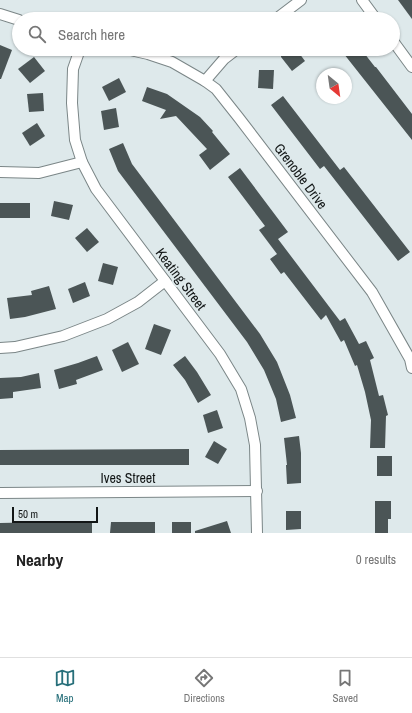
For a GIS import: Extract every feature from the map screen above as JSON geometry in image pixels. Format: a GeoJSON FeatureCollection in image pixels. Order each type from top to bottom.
{"type":"FeatureCollection","features":[{"type":"Feature","properties":{"kind":"street"},"geometry":{"type":"LineString","coordinates":[[285,12],[301,0]]}},
{"type":"Feature","properties":{"kind":"street"},"geometry":{"type":"LineString","coordinates":[[362,0],[371,12]]}},
{"type":"Feature","properties":{"kind":"street"},"geometry":{"type":"LineString","coordinates":[[0,14],[12,18]]}},
{"type":"Feature","properties":{"kind":"street"},"geometry":{"type":"LineString","coordinates":[[400,51],[412,67]]}},
{"type":"Feature","properties":{"kind":"street","name":"Keating Street"},"geometry":{"type":"LineString","coordinates":[[78,56],[73,69],[72,103],[75,140],[82,162],[96,189],[220,354],[240,389],[250,418],[255,445],[257,533]]}},
{"type":"Feature","properties":{"kind":"street","name":"Grenoble Drive"},"geometry":{"type":"LineString","coordinates":[[154,56],[172,62],[216,89],[372,292],[411,362]]}},
{"type":"Feature","properties":{"kind":"street"},"geometry":{"type":"LineString","coordinates":[[205,81],[228,56]]}},
{"type":"Feature","properties":{"kind":"street"},"geometry":{"type":"LineString","coordinates":[[0,172],[39,173],[82,162]]}},
{"type":"Feature","properties":{"kind":"street"},"geometry":{"type":"LineString","coordinates":[[0,348],[15,347],[62,336],[107,319],[138,302],[165,281]]}},
{"type":"Feature","properties":{"kind":"street","name":"Ives Street"},"geometry":{"type":"LineString","coordinates":[[0,493],[257,491]]}},
{"type":"Feature","properties":{"kind":"building"},"geometry":{"type":"Polygon","coordinates":[[[398,0],[412,0],[412,19],[398,0]]]}},
{"type":"Feature","properties":{"kind":"building"},"geometry":{"type":"Polygon","coordinates":[[[0,45],[12,50],[1,79],[0,79],[0,45]]]}},
{"type":"Feature","properties":{"kind":"building"},"geometry":{"type":"Polygon","coordinates":[[[301,56],[305,61],[292,71],[281,57],[301,56]]]}},
{"type":"Feature","properties":{"kind":"building"},"geometry":{"type":"Polygon","coordinates":[[[346,56],[366,56],[376,67],[412,114],[412,140],[346,56]]]}},
{"type":"Feature","properties":{"kind":"building"},"geometry":{"type":"Polygon","coordinates":[[[34,57],[45,71],[30,83],[18,69],[34,57]]]}},
{"type":"Feature","properties":{"kind":"building"},"geometry":{"type":"Polygon","coordinates":[[[259,70],[274,70],[273,89],[258,88],[259,70]]]}},
{"type":"Feature","properties":{"kind":"building"},"geometry":{"type":"Polygon","coordinates":[[[119,78],[126,92],[109,101],[102,87],[119,78]]]}},
{"type":"Feature","properties":{"kind":"building"},"geometry":{"type":"Polygon","coordinates":[[[147,87],[167,94],[200,117],[213,131],[212,132],[230,154],[210,170],[199,155],[207,149],[176,116],[160,119],[166,110],[142,101],[147,87]]]}},
{"type":"Feature","properties":{"kind":"building"},"geometry":{"type":"Polygon","coordinates":[[[43,93],[44,111],[29,112],[27,94],[43,93]]]}},
{"type":"Feature","properties":{"kind":"building"},"geometry":{"type":"Polygon","coordinates":[[[283,96],[340,170],[344,167],[410,252],[398,261],[324,166],[320,169],[271,105],[283,96]]]}},
{"type":"Feature","properties":{"kind":"building"},"geometry":{"type":"Polygon","coordinates":[[[116,108],[119,127],[104,130],[101,111],[116,108]]]}},
{"type":"Feature","properties":{"kind":"building"},"geometry":{"type":"Polygon","coordinates":[[[37,123],[45,136],[30,146],[22,133],[37,123]]]}},
{"type":"Feature","properties":{"kind":"building"},"geometry":{"type":"Polygon","coordinates":[[[123,143],[132,164],[260,334],[277,362],[290,395],[296,418],[281,422],[276,399],[264,370],[247,342],[118,171],[109,149],[123,143]]]}},
{"type":"Feature","properties":{"kind":"building"},"geometry":{"type":"Polygon","coordinates":[[[240,168],[288,232],[278,239],[340,321],[345,318],[359,344],[366,341],[374,358],[370,360],[379,396],[383,395],[388,415],[386,416],[385,448],[370,448],[371,420],[365,392],[357,365],[355,366],[344,340],[341,342],[326,315],[321,320],[284,272],[281,274],[270,259],[277,254],[259,230],[265,226],[228,177],[240,168]]]}},
{"type":"Feature","properties":{"kind":"building"},"geometry":{"type":"Polygon","coordinates":[[[54,201],[73,205],[69,220],[51,216],[54,201]]]}},
{"type":"Feature","properties":{"kind":"building"},"geometry":{"type":"Polygon","coordinates":[[[0,203],[30,203],[30,218],[0,218],[0,203]]]}},
{"type":"Feature","properties":{"kind":"building"},"geometry":{"type":"Polygon","coordinates":[[[87,228],[99,242],[87,252],[75,238],[87,228]]]}},
{"type":"Feature","properties":{"kind":"building"},"geometry":{"type":"Polygon","coordinates":[[[103,263],[118,267],[113,285],[98,281],[103,263]]]}},
{"type":"Feature","properties":{"kind":"building"},"geometry":{"type":"Polygon","coordinates":[[[85,282],[90,296],[73,303],[68,289],[85,282]]]}},
{"type":"Feature","properties":{"kind":"building"},"geometry":{"type":"Polygon","coordinates":[[[49,286],[56,309],[25,317],[10,319],[7,298],[32,295],[31,291],[49,286]]]}},
{"type":"Feature","properties":{"kind":"building"},"geometry":{"type":"Polygon","coordinates":[[[154,324],[171,330],[161,355],[145,349],[154,324]]]}},
{"type":"Feature","properties":{"kind":"building"},"geometry":{"type":"Polygon","coordinates":[[[128,342],[139,364],[122,372],[112,350],[128,342]]]}},
{"type":"Feature","properties":{"kind":"building"},"geometry":{"type":"Polygon","coordinates":[[[97,356],[103,370],[76,380],[77,384],[59,389],[54,370],[97,356]]]}},
{"type":"Feature","properties":{"kind":"building"},"geometry":{"type":"Polygon","coordinates":[[[185,356],[211,395],[198,403],[185,380],[173,365],[185,356]]]}},
{"type":"Feature","properties":{"kind":"building"},"geometry":{"type":"Polygon","coordinates":[[[39,373],[41,388],[13,392],[13,398],[0,399],[0,378],[21,377],[39,373]]]}},
{"type":"Feature","properties":{"kind":"building"},"geometry":{"type":"Polygon","coordinates":[[[217,410],[223,428],[208,433],[203,415],[217,410]]]}},
{"type":"Feature","properties":{"kind":"building"},"geometry":{"type":"Polygon","coordinates":[[[299,436],[301,453],[301,483],[287,484],[287,465],[284,438],[299,436]]]}},
{"type":"Feature","properties":{"kind":"building"},"geometry":{"type":"Polygon","coordinates":[[[214,441],[227,449],[218,464],[205,457],[214,441]]]}},
{"type":"Feature","properties":{"kind":"building"},"geometry":{"type":"Polygon","coordinates":[[[189,449],[189,465],[0,465],[0,450],[189,449]]]}},
{"type":"Feature","properties":{"kind":"building"},"geometry":{"type":"Polygon","coordinates":[[[377,456],[392,456],[392,476],[377,476],[377,456]]]}},
{"type":"Feature","properties":{"kind":"building"},"geometry":{"type":"Polygon","coordinates":[[[375,501],[391,501],[391,519],[388,519],[388,533],[375,533],[375,501]]]}},
{"type":"Feature","properties":{"kind":"building"},"geometry":{"type":"Polygon","coordinates":[[[286,511],[301,511],[301,529],[286,530],[286,511]]]}},
{"type":"Feature","properties":{"kind":"building"},"geometry":{"type":"Polygon","coordinates":[[[227,521],[231,533],[195,533],[195,531],[227,521]]]}},
{"type":"Feature","properties":{"kind":"building"},"geometry":{"type":"Polygon","coordinates":[[[111,522],[155,522],[155,533],[110,533],[111,522]]]}},
{"type":"Feature","properties":{"kind":"building"},"geometry":{"type":"Polygon","coordinates":[[[172,522],[191,522],[191,533],[172,533],[172,522]]]}},
{"type":"Feature","properties":{"kind":"building"},"geometry":{"type":"Polygon","coordinates":[[[0,523],[92,523],[92,533],[0,533],[0,523]]]}}]}
